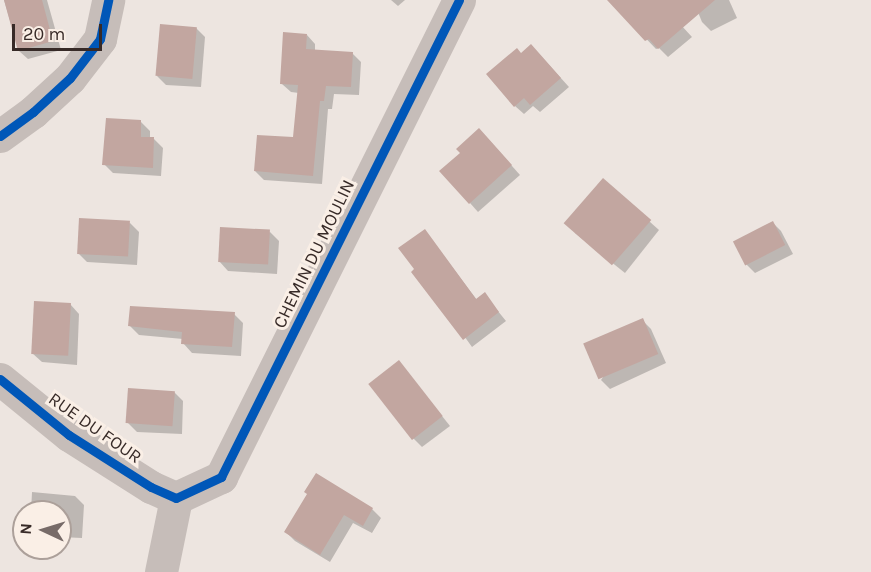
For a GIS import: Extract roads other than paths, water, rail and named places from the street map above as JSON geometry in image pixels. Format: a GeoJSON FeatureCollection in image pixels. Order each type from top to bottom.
{"type":"FeatureCollection","features":[{"type":"Feature","properties":{"kind":"street"},"geometry":{"type":"LineString","coordinates":[[0,136],[33,112],[70,78],[99,39],[108,0]]}},
{"type":"Feature","properties":{"kind":"street","name":"CHEMIN DU MOULIN"},"geometry":{"type":"LineString","coordinates":[[176,498],[221,477],[459,0]]}},
{"type":"Feature","properties":{"kind":"street","name":"RUE DU FOUR"},"geometry":{"type":"LineString","coordinates":[[0,379],[69,435],[151,487],[176,498]]}},
{"type":"Feature","properties":{"kind":"street"},"geometry":{"type":"LineString","coordinates":[[161,572],[176,498]]}}]}
